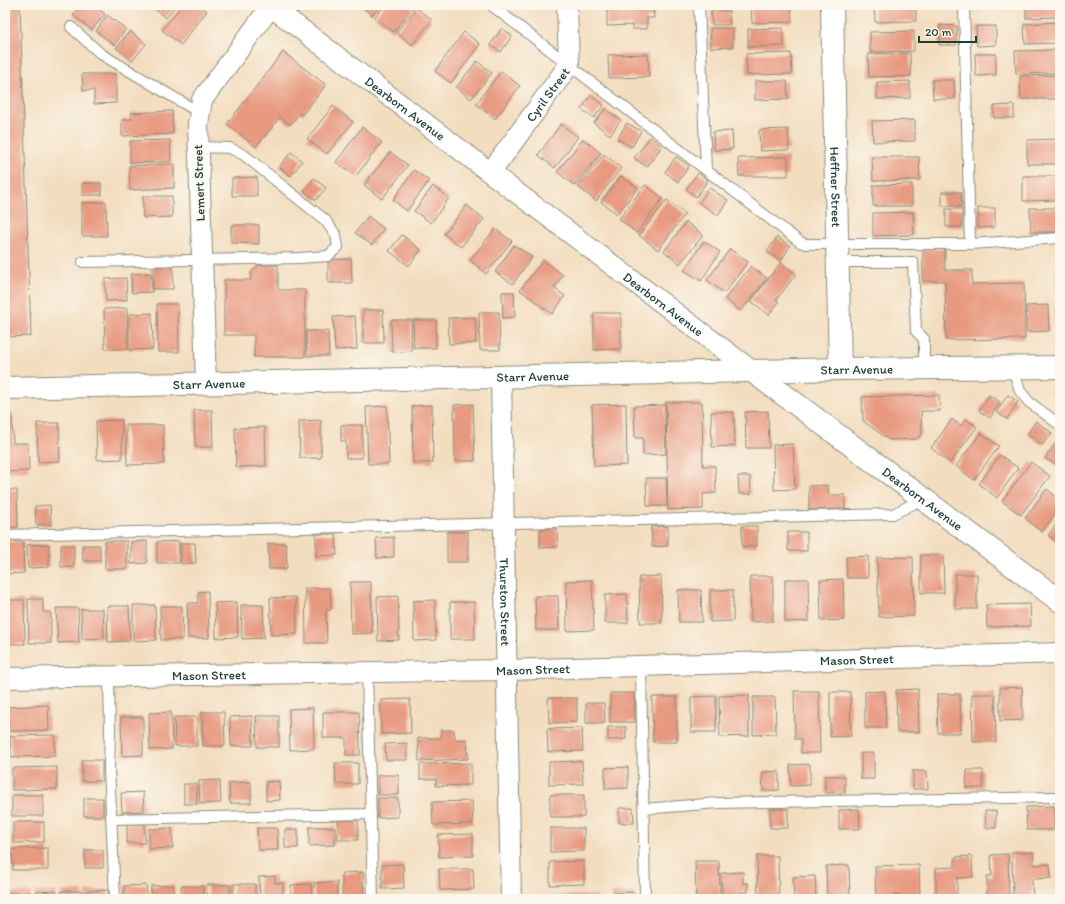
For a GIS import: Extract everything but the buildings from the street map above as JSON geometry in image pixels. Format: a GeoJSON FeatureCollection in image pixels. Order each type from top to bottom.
{"type":"FeatureCollection","features":[{"type":"Feature","properties":{"kind":"main road","name":"Heffner Street"},"geometry":{"type":"LineString","coordinates":[[832,5],[840,369]]}},
{"type":"Feature","properties":{"kind":"main road","name":"Starr Avenue"},"geometry":{"type":"LineString","coordinates":[[5,388],[840,369],[1060,367]]}},
{"type":"Feature","properties":{"kind":"main road","name":"Dearborn Avenue"},"geometry":{"type":"LineString","coordinates":[[752,371],[1060,601]]}},
{"type":"Feature","properties":{"kind":"street","name":"Cyril Street"},"geometry":{"type":"LineString","coordinates":[[491,172],[569,65],[567,5]]}},
{"type":"Feature","properties":{"kind":"street","name":"Lemert Street"},"geometry":{"type":"LineString","coordinates":[[206,383],[198,147],[198,124],[202,100],[270,6]]}},
{"type":"Feature","properties":{"kind":"street","name":"Dearborn Avenue"},"geometry":{"type":"LineString","coordinates":[[270,6],[752,371]]}},
{"type":"Feature","properties":{"kind":"street","name":"Thurston Street"},"geometry":{"type":"LineString","coordinates":[[501,377],[511,899]]}},
{"type":"Feature","properties":{"kind":"street","name":"Mason Street"},"geometry":{"type":"LineString","coordinates":[[5,678],[506,670],[1060,653]]}},
{"type":"Feature","properties":{"kind":"lane"},"geometry":{"type":"LineString","coordinates":[[491,5],[800,242],[838,254],[913,262],[916,331],[924,339],[924,368]]}},
{"type":"Feature","properties":{"kind":"lane"},"geometry":{"type":"LineString","coordinates":[[699,5],[706,170]]}},
{"type":"Feature","properties":{"kind":"lane"},"geometry":{"type":"LineString","coordinates":[[964,5],[970,244]]}},
{"type":"Feature","properties":{"kind":"lane"},"geometry":{"type":"LineString","coordinates":[[70,27],[101,54],[200,113]]}},
{"type":"Feature","properties":{"kind":"lane"},"geometry":{"type":"LineString","coordinates":[[83,262],[300,258],[328,256],[338,247],[336,235],[325,220],[244,155],[230,148],[198,147]]}},
{"type":"Feature","properties":{"kind":"lane"},"geometry":{"type":"LineString","coordinates":[[838,254],[1060,238]]}},
{"type":"Feature","properties":{"kind":"lane"},"geometry":{"type":"LineString","coordinates":[[1013,368],[1020,390],[1029,402],[1060,425]]}},
{"type":"Feature","properties":{"kind":"lane"},"geometry":{"type":"LineString","coordinates":[[5,535],[893,514],[923,499]]}},
{"type":"Feature","properties":{"kind":"lane"},"geometry":{"type":"LineString","coordinates":[[641,666],[644,899]]}},
{"type":"Feature","properties":{"kind":"lane"},"geometry":{"type":"LineString","coordinates":[[367,672],[373,899]]}},
{"type":"Feature","properties":{"kind":"lane"},"geometry":{"type":"LineString","coordinates":[[109,677],[109,768],[115,899]]}},
{"type":"Feature","properties":{"kind":"lane"},"geometry":{"type":"LineString","coordinates":[[642,809],[718,803],[1060,797]]}},
{"type":"Feature","properties":{"kind":"lane"},"geometry":{"type":"LineString","coordinates":[[112,819],[371,814]]}}]}
